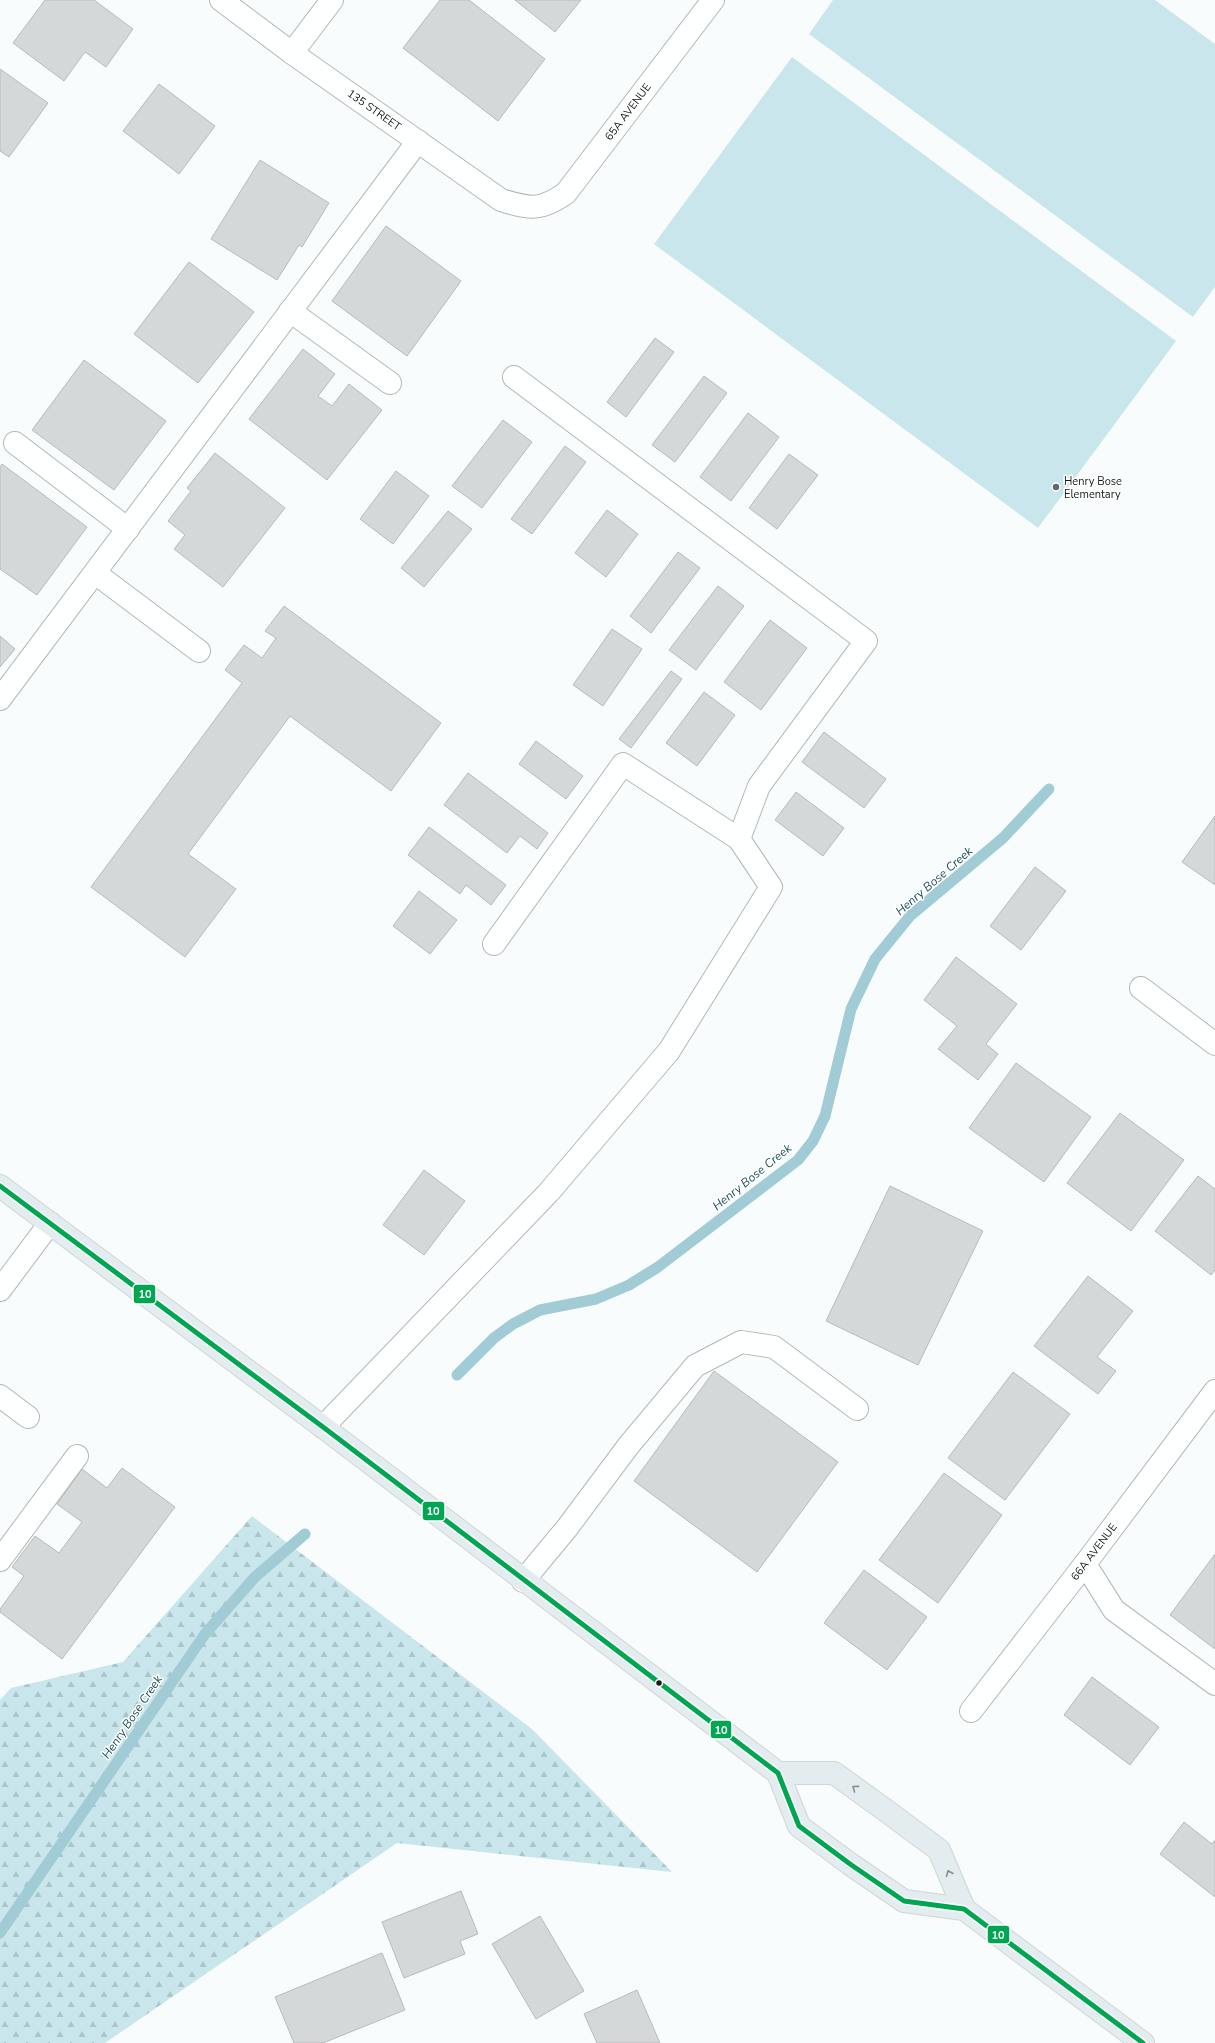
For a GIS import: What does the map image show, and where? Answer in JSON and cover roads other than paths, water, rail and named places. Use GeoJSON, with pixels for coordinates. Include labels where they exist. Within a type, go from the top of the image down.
{"type":"FeatureCollection","features":[{"type":"Feature","properties":{"kind":"main road"},"geometry":{"type":"LineString","coordinates":[[0,1186],[323,1427],[523,1581],[778,1773],[799,1826],[850,1864],[904,1901],[964,1909],[1143,2043]]}},
{"type":"Feature","properties":{"kind":"main road"},"geometry":{"type":"LineString","coordinates":[[778,1773],[834,1773],[888,1812],[939,1850],[964,1909]]}},
{"type":"Feature","properties":{"kind":"street","name":"135 STREET"},"geometry":{"type":"LineString","coordinates":[[221,0],[292,53],[501,200],[533,207]]}},
{"type":"Feature","properties":{"kind":"street"},"geometry":{"type":"LineString","coordinates":[[292,53],[332,0]]}},
{"type":"Feature","properties":{"kind":"street","name":"65A AVENUE"},"geometry":{"type":"LineString","coordinates":[[533,207],[551,204],[566,194],[713,0]]}},
{"type":"Feature","properties":{"kind":"street"},"geometry":{"type":"LineString","coordinates":[[0,699],[418,141]]}},
{"type":"Feature","properties":{"kind":"street"},"geometry":{"type":"LineString","coordinates":[[290,311],[390,383]]}},
{"type":"Feature","properties":{"kind":"street"},"geometry":{"type":"LineString","coordinates":[[514,377],[866,641],[759,786],[739,839]]}},
{"type":"Feature","properties":{"kind":"street"},"geometry":{"type":"LineString","coordinates":[[15,443],[128,529]]}},
{"type":"Feature","properties":{"kind":"street"},"geometry":{"type":"LineString","coordinates":[[95,573],[198,651]]}},
{"type":"Feature","properties":{"kind":"street"},"geometry":{"type":"LineString","coordinates":[[323,1427],[550,1192],[669,1051],[771,886],[739,839],[623,764],[494,944]]}},
{"type":"Feature","properties":{"kind":"street"},"geometry":{"type":"LineString","coordinates":[[1141,988],[1215,1044]]}},
{"type":"Feature","properties":{"kind":"street"},"geometry":{"type":"LineString","coordinates":[[0,1290],[50,1223]]}},
{"type":"Feature","properties":{"kind":"street"},"geometry":{"type":"LineString","coordinates":[[523,1581],[567,1528],[629,1445],[695,1366],[741,1342],[774,1347],[857,1409]]}},
{"type":"Feature","properties":{"kind":"street","name":"66A AVENUE"},"geometry":{"type":"LineString","coordinates":[[971,1711],[1085,1564],[1215,1391]]}},
{"type":"Feature","properties":{"kind":"street"},"geometry":{"type":"LineString","coordinates":[[0,1396],[28,1417]]}},
{"type":"Feature","properties":{"kind":"street"},"geometry":{"type":"LineString","coordinates":[[0,1560],[77,1456]]}},
{"type":"Feature","properties":{"kind":"street"},"geometry":{"type":"LineString","coordinates":[[1085,1564],[1114,1610],[1215,1684]]}},
{"type":"Feature","properties":{"kind":"waterway","name":"Henry Bose Creek"},"geometry":{"type":"LineString","coordinates":[[457,1375],[494,1338],[513,1324],[540,1310],[596,1299],[629,1285],[658,1267],[798,1160],[813,1141],[825,1116],[851,1009],[875,959],[910,916],[1003,838],[1049,789]]}},
{"type":"Feature","properties":{"kind":"waterway","name":"Henry Bose Creek"},"geometry":{"type":"LineString","coordinates":[[0,1933],[205,1634],[255,1577],[305,1534]]}},
{"type":"Feature","properties":{"kind":"place","name":"Henry Bose Elementary"},"geometry":{"type":"Point","coordinates":[1056,487]}}]}
